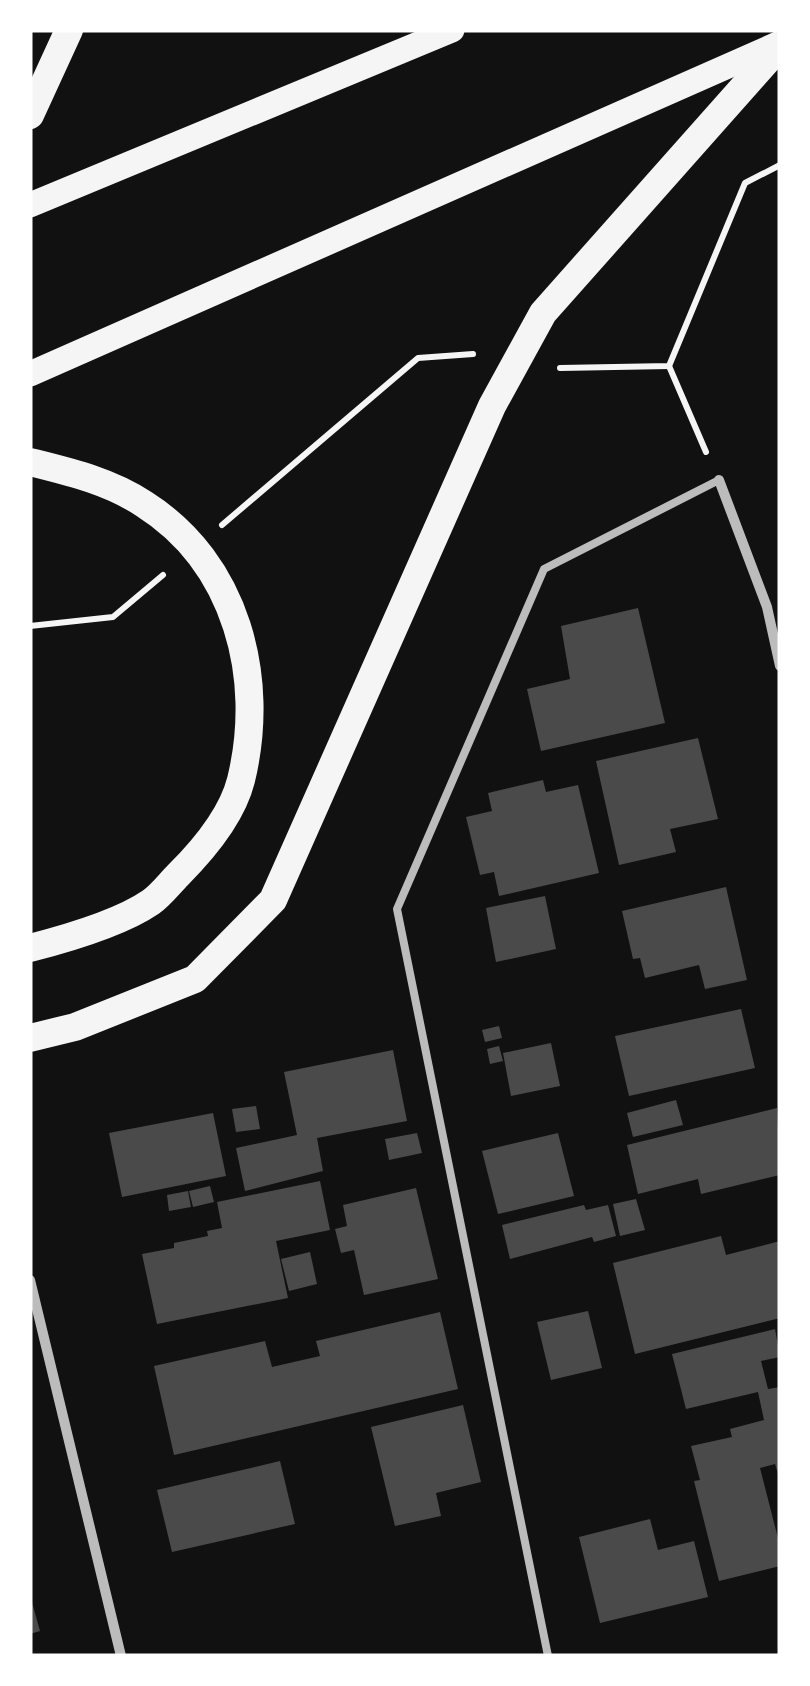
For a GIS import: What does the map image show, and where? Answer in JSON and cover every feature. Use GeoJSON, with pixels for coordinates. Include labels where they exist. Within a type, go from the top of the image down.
{"type":"FeatureCollection","features":[{"type":"Feature","properties":{"kind":"highway"},"geometry":{"type":"LineString","coordinates":[[30,115],[69,30]]}},
{"type":"Feature","properties":{"kind":"highway"},"geometry":{"type":"LineString","coordinates":[[30,1038],[75,1027],[195,979],[273,900],[492,406],[543,313],[780,44]]}},
{"type":"Feature","properties":{"kind":"highway"},"geometry":{"type":"LineString","coordinates":[[30,462],[90,477],[145,504],[195,549],[221,586],[249,660],[250,718],[240,784],[208,845],[151,902],[30,948]]}},
{"type":"Feature","properties":{"kind":"main road"},"geometry":{"type":"LineString","coordinates":[[30,204],[452,30]]}},
{"type":"Feature","properties":{"kind":"main road"},"geometry":{"type":"LineString","coordinates":[[30,374],[780,44]]}},
{"type":"Feature","properties":{"kind":"street"},"geometry":{"type":"LineString","coordinates":[[718,480],[767,607],[780,666]]}},
{"type":"Feature","properties":{"kind":"street"},"geometry":{"type":"LineString","coordinates":[[30,1280],[121,1656]]}},
{"type":"Feature","properties":{"kind":"lane"},"geometry":{"type":"LineString","coordinates":[[548,1656],[398,909],[544,569],[718,480]]}},
{"type":"Feature","properties":{"kind":"path"},"geometry":{"type":"LineString","coordinates":[[718,480],[669,366],[746,183],[780,165]]}},
{"type":"Feature","properties":{"kind":"path"},"geometry":{"type":"LineString","coordinates":[[220,526],[418,358],[491,357]]}},
{"type":"Feature","properties":{"kind":"path"},"geometry":{"type":"LineString","coordinates":[[547,366],[669,366]]}},
{"type":"Feature","properties":{"kind":"path"},"geometry":{"type":"LineString","coordinates":[[30,626],[113,617],[174,565]]}},
{"type":"Feature","properties":{"kind":"building"},"geometry":{"type":"Polygon","coordinates":[[[638,608],[665,723],[541,751],[527,689],[570,679],[561,626],[638,608]]]}},
{"type":"Feature","properties":{"kind":"building"},"geometry":{"type":"Polygon","coordinates":[[[698,738],[718,819],[670,829],[676,852],[619,865],[596,761],[698,738]]]}},
{"type":"Feature","properties":{"kind":"building"},"geometry":{"type":"Polygon","coordinates":[[[543,780],[546,792],[578,785],[599,873],[499,896],[494,872],[480,875],[466,817],[492,811],[488,793],[543,780]]]}},
{"type":"Feature","properties":{"kind":"building"},"geometry":{"type":"Polygon","coordinates":[[[726,887],[747,980],[705,989],[699,965],[645,978],[640,958],[633,959],[622,911],[726,887]]]}},
{"type":"Feature","properties":{"kind":"building"},"geometry":{"type":"Polygon","coordinates":[[[545,896],[556,949],[496,962],[486,908],[545,896]]]}},
{"type":"Feature","properties":{"kind":"building"},"geometry":{"type":"Polygon","coordinates":[[[741,1009],[755,1068],[629,1096],[615,1036],[741,1009]]]}},
{"type":"Feature","properties":{"kind":"building"},"geometry":{"type":"Polygon","coordinates":[[[499,1026],[502,1038],[485,1042],[482,1030],[499,1026]]]}},
{"type":"Feature","properties":{"kind":"building"},"geometry":{"type":"Polygon","coordinates":[[[551,1043],[560,1086],[511,1096],[503,1053],[551,1043]]]}},
{"type":"Feature","properties":{"kind":"building"},"geometry":{"type":"Polygon","coordinates":[[[499,1046],[503,1061],[490,1064],[487,1049],[499,1046]]]}},
{"type":"Feature","properties":{"kind":"building"},"geometry":{"type":"Polygon","coordinates":[[[393,1050],[407,1121],[317,1138],[323,1171],[245,1191],[236,1148],[297,1135],[284,1072],[393,1050]]]}},
{"type":"Feature","properties":{"kind":"building"},"geometry":{"type":"Polygon","coordinates":[[[676,1100],[683,1125],[633,1137],[627,1113],[676,1100]]]}},
{"type":"Feature","properties":{"kind":"building"},"geometry":{"type":"Polygon","coordinates":[[[256,1106],[260,1129],[236,1132],[232,1109],[256,1106]]]}},
{"type":"Feature","properties":{"kind":"building"},"geometry":{"type":"Polygon","coordinates":[[[777,1108],[780,1175],[701,1194],[698,1179],[638,1194],[627,1145],[777,1108]]]}},
{"type":"Feature","properties":{"kind":"building"},"geometry":{"type":"Polygon","coordinates":[[[213,1113],[226,1176],[122,1197],[109,1133],[213,1113]]]}},
{"type":"Feature","properties":{"kind":"building"},"geometry":{"type":"Polygon","coordinates":[[[417,1133],[422,1153],[389,1160],[385,1139],[417,1133]]]}},
{"type":"Feature","properties":{"kind":"building"},"geometry":{"type":"Polygon","coordinates":[[[558,1133],[574,1196],[498,1214],[482,1151],[558,1133]]]}},
{"type":"Feature","properties":{"kind":"building"},"geometry":{"type":"Polygon","coordinates":[[[320,1181],[330,1230],[276,1241],[288,1298],[157,1324],[142,1254],[174,1248],[174,1243],[208,1236],[207,1231],[222,1228],[217,1202],[320,1181]]]}},
{"type":"Feature","properties":{"kind":"building"},"geometry":{"type":"Polygon","coordinates":[[[210,1186],[214,1202],[193,1207],[189,1191],[210,1186]]]}},
{"type":"Feature","properties":{"kind":"building"},"geometry":{"type":"Polygon","coordinates":[[[416,1188],[438,1279],[364,1295],[354,1250],[341,1253],[335,1229],[347,1226],[343,1205],[416,1188]]]}},
{"type":"Feature","properties":{"kind":"building"},"geometry":{"type":"Polygon","coordinates":[[[188,1191],[191,1207],[169,1211],[167,1195],[188,1191]]]}},
{"type":"Feature","properties":{"kind":"building"},"geometry":{"type":"Polygon","coordinates":[[[636,1199],[645,1230],[620,1236],[613,1204],[636,1199]]]}},
{"type":"Feature","properties":{"kind":"building"},"geometry":{"type":"Polygon","coordinates":[[[584,1205],[586,1210],[608,1205],[616,1236],[594,1242],[592,1237],[510,1259],[502,1225],[584,1205]]]}},
{"type":"Feature","properties":{"kind":"building"},"geometry":{"type":"Polygon","coordinates":[[[721,1236],[726,1255],[780,1241],[780,1318],[635,1354],[613,1263],[721,1236]]]}},
{"type":"Feature","properties":{"kind":"building"},"geometry":{"type":"Polygon","coordinates":[[[310,1252],[317,1284],[289,1291],[281,1259],[310,1252]]]}},
{"type":"Feature","properties":{"kind":"building"},"geometry":{"type":"Polygon","coordinates":[[[588,1311],[602,1368],[551,1380],[537,1322],[588,1311]]]}},
{"type":"Feature","properties":{"kind":"building"},"geometry":{"type":"Polygon","coordinates":[[[440,1312],[458,1389],[174,1455],[154,1366],[265,1341],[272,1367],[320,1356],[316,1341],[440,1312]]]}},
{"type":"Feature","properties":{"kind":"building"},"geometry":{"type":"Polygon","coordinates":[[[775,1329],[780,1357],[761,1361],[768,1389],[780,1387],[780,1480],[775,1464],[760,1468],[780,1546],[780,1566],[719,1581],[694,1481],[700,1480],[691,1446],[732,1437],[730,1429],[764,1420],[758,1392],[686,1409],[672,1354],[775,1329]]]}},
{"type":"Feature","properties":{"kind":"building"},"geometry":{"type":"Polygon","coordinates":[[[463,1405],[481,1482],[436,1493],[441,1516],[395,1526],[371,1427],[463,1405]]]}},
{"type":"Feature","properties":{"kind":"building"},"geometry":{"type":"Polygon","coordinates":[[[280,1461],[295,1524],[172,1552],[157,1490],[280,1461]]]}},
{"type":"Feature","properties":{"kind":"building"},"geometry":{"type":"Polygon","coordinates":[[[650,1519],[658,1550],[694,1541],[708,1597],[600,1623],[579,1537],[650,1519]]]}},
{"type":"Feature","properties":{"kind":"building"},"geometry":{"type":"Polygon","coordinates":[[[30,1595],[40,1631],[30,1634],[30,1595]]]}}]}
